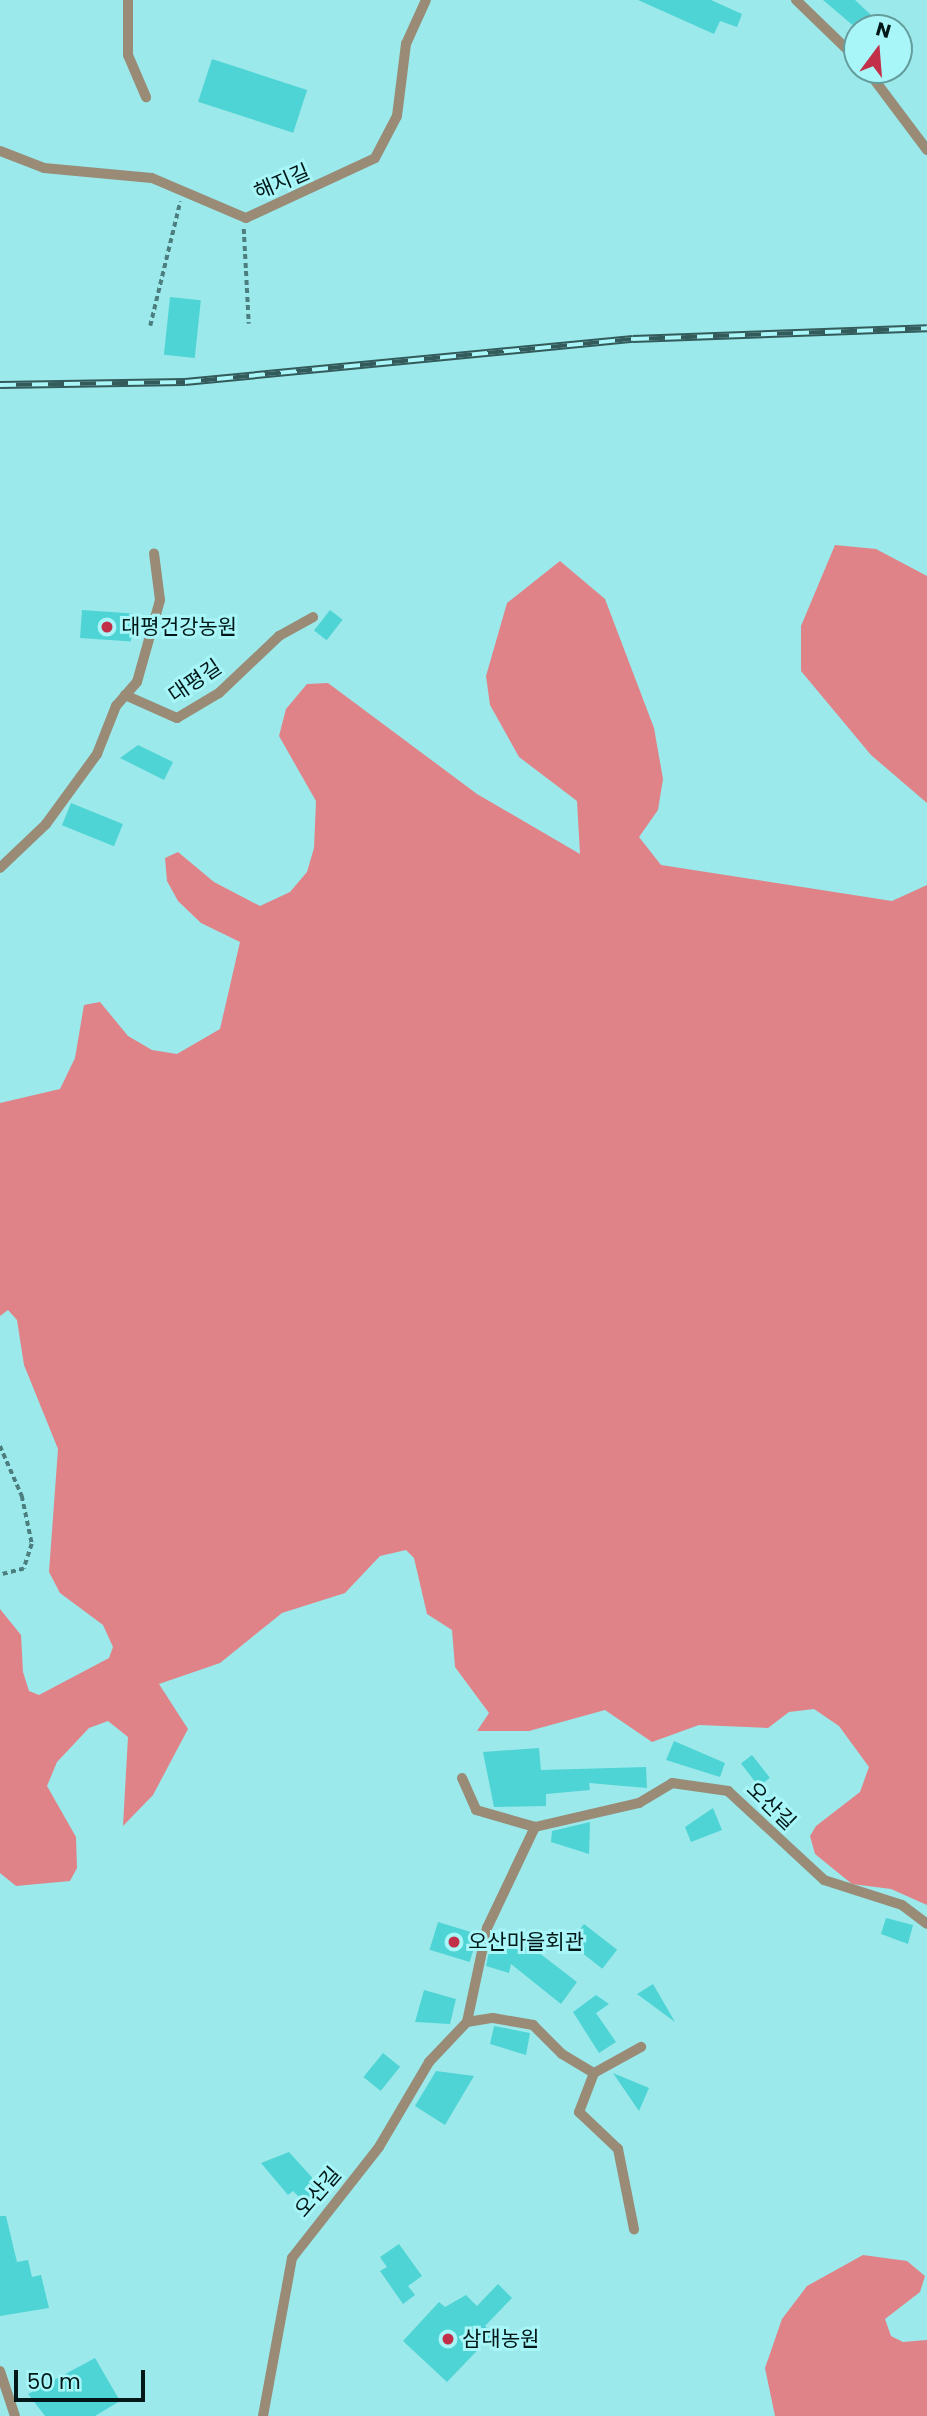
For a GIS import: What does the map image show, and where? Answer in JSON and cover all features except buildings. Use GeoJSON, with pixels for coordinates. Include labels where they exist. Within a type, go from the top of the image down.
{"type":"FeatureCollection","features":[{"type":"Feature","properties":{"kind":"lane"},"geometry":{"type":"LineString","coordinates":[[128,0],[128,55],[146,97]]}},
{"type":"Feature","properties":{"kind":"lane","name":"해지길"},"geometry":{"type":"LineString","coordinates":[[0,151],[35,166],[127,173],[184,190],[240,217],[374,158],[397,116],[406,44],[426,0]]}},
{"type":"Feature","properties":{"kind":"lane"},"geometry":{"type":"LineString","coordinates":[[796,0],[843,45]]}},
{"type":"Feature","properties":{"kind":"lane"},"geometry":{"type":"LineString","coordinates":[[878,84],[927,150]]}},
{"type":"Feature","properties":{"kind":"lane"},"geometry":{"type":"LineString","coordinates":[[0,868],[46,824],[75,784],[143,668],[157,618],[161,580],[154,553]]}},
{"type":"Feature","properties":{"kind":"lane","name":"대평길"},"geometry":{"type":"LineString","coordinates":[[125,695],[177,718],[219,693],[284,632],[313,617]]}},
{"type":"Feature","properties":{"kind":"lane","name":"오산길"},"geometry":{"type":"LineString","coordinates":[[461,1778],[476,1810],[534,1827],[639,1803],[672,1783],[721,1788],[824,1880],[902,1905],[927,1924]]}},
{"type":"Feature","properties":{"kind":"lane"},"geometry":{"type":"LineString","coordinates":[[534,1827],[487,1928],[467,2022],[493,2018],[533,2025],[562,2054],[594,2073]]}},
{"type":"Feature","properties":{"kind":"lane","name":"오산길"},"geometry":{"type":"LineString","coordinates":[[263,2416],[285,2276],[300,2242],[355,2181],[429,2062],[467,2022]]}},
{"type":"Feature","properties":{"kind":"lane"},"geometry":{"type":"LineString","coordinates":[[634,2230],[618,2150],[579,2112],[594,2073],[641,2047]]}},
{"type":"Feature","properties":{"kind":"lane"},"geometry":{"type":"LineString","coordinates":[[0,2371],[15,2416]]}},
{"type":"Feature","properties":{"kind":"path"},"geometry":{"type":"LineString","coordinates":[[150,326],[184,190]]}},
{"type":"Feature","properties":{"kind":"path"},"geometry":{"type":"LineString","coordinates":[[240,217],[248,244],[249,324]]}},
{"type":"Feature","properties":{"kind":"path"},"geometry":{"type":"LineString","coordinates":[[0,1446],[22,1496],[32,1544],[24,1569],[0,1575]]}},
{"type":"Feature","properties":{"kind":"shaded area"},"geometry":{"type":"Polygon","coordinates":[[[835,545],[876,549],[927,576],[927,803],[871,755],[801,671],[801,626],[835,545]]]}},
{"type":"Feature","properties":{"kind":"shaded area"},"geometry":{"type":"Polygon","coordinates":[[[560,561],[605,599],[654,728],[663,779],[658,810],[639,837],[661,865],[892,901],[927,885],[927,1905],[891,1889],[852,1884],[815,1854],[810,1836],[816,1826],[860,1792],[869,1767],[839,1726],[814,1709],[789,1712],[768,1728],[699,1725],[652,1742],[605,1710],[529,1731],[477,1731],[489,1713],[455,1667],[452,1630],[427,1614],[414,1558],[406,1550],[380,1556],[345,1593],[282,1613],[220,1663],[159,1684],[188,1729],[153,1795],[123,1826],[128,1737],[108,1721],[89,1728],[57,1762],[47,1786],[76,1837],[77,1868],[70,1881],[16,1886],[0,1873],[0,1609],[21,1635],[23,1672],[29,1691],[39,1695],[109,1658],[113,1647],[103,1625],[60,1593],[49,1572],[58,1449],[24,1365],[17,1320],[8,1310],[0,1316],[0,1103],[60,1089],[75,1058],[84,1005],[100,1002],[128,1036],[152,1050],[177,1054],[220,1029],[240,942],[201,923],[178,901],[167,881],[165,858],[178,852],[214,882],[260,906],[290,892],[307,872],[314,848],[316,801],[279,736],[286,709],[307,684],[328,683],[477,794],[580,854],[577,801],[519,757],[490,705],[486,676],[507,603],[560,561]]]}},
{"type":"Feature","properties":{"kind":"shaded area"},"geometry":{"type":"Polygon","coordinates":[[[863,2255],[907,2261],[925,2276],[920,2292],[885,2319],[891,2336],[903,2342],[927,2340],[927,2416],[775,2416],[765,2368],[782,2319],[807,2286],[863,2255]]]}},
{"type":"Feature","properties":{"kind":"railway"},"geometry":{"type":"LineString","coordinates":[[0,385],[185,382],[633,339],[927,328]]}},
{"type":"Feature","properties":{"kind":"place","name":"대평건강농원"},"geometry":{"type":"Point","coordinates":[107,627]}},
{"type":"Feature","properties":{"kind":"place","name":"오산마을회관"},"geometry":{"type":"Point","coordinates":[454,1942]}},
{"type":"Feature","properties":{"kind":"place","name":"삼대농원"},"geometry":{"type":"Point","coordinates":[448,2339]}}]}
